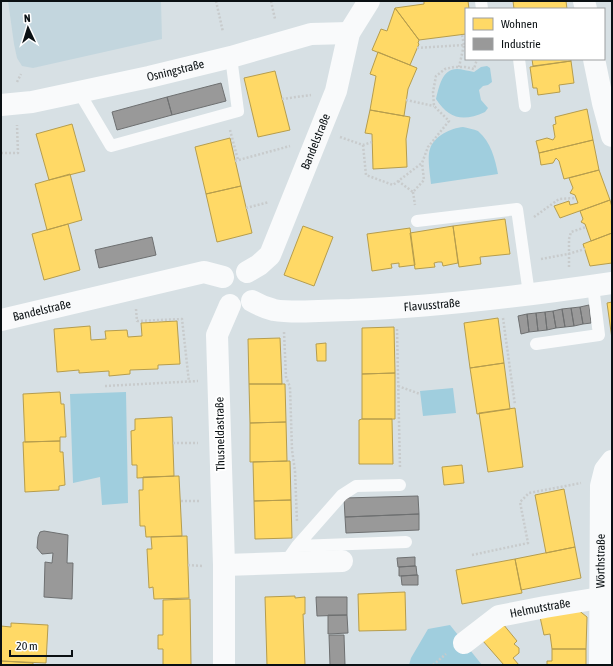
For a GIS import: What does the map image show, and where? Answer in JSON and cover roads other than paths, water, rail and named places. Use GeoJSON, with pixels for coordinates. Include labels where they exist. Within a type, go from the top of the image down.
{"type":"FeatureCollection","features":[{"type":"Feature","properties":{"kind":"street","name":"Bandelstraße"},"geometry":{"type":"LineString","coordinates":[[247,272],[259,265],[270,255],[336,91],[349,33],[367,2]]}},
{"type":"Feature","properties":{"kind":"street","name":"Osningstraße"},"geometry":{"type":"LineString","coordinates":[[1,105],[32,102],[149,77],[230,57],[311,34],[349,33]]}},
{"type":"Feature","properties":{"kind":"street"},"geometry":{"type":"LineString","coordinates":[[594,60],[603,103],[612,136]]}},
{"type":"Feature","properties":{"kind":"street"},"geometry":{"type":"LineString","coordinates":[[236,269],[247,272],[254,277],[256,283],[257,290],[252,300],[243,306],[236,307],[230,305],[224,301],[220,293],[219,286],[223,277],[236,269]]}},
{"type":"Feature","properties":{"kind":"street","name":"Bandelstraße"},"geometry":{"type":"LineString","coordinates":[[1,320],[204,272],[223,277]]}},
{"type":"Feature","properties":{"kind":"street","name":"Flavusstraße"},"geometry":{"type":"LineString","coordinates":[[252,300],[262,306],[283,310],[303,311],[396,308],[529,294],[603,284]]}},
{"type":"Feature","properties":{"kind":"street","name":"Thusneldastraße"},"geometry":{"type":"LineString","coordinates":[[224,665],[213,565],[219,380],[217,335],[230,305]]}},
{"type":"Feature","properties":{"kind":"street","name":"Wörthstraße"},"geometry":{"type":"LineString","coordinates":[[600,665],[601,486],[604,470],[612,461]]}},
{"type":"Feature","properties":{"kind":"street"},"geometry":{"type":"LineString","coordinates":[[213,565],[291,554],[342,561]]}},
{"type":"Feature","properties":{"kind":"street","name":"Helmutstraße"},"geometry":{"type":"LineString","coordinates":[[464,643],[499,616],[545,606],[600,598]]}},
{"type":"Feature","properties":{"kind":"lane"},"geometry":{"type":"LineString","coordinates":[[79,92],[111,146],[238,111],[230,57]]}},
{"type":"Feature","properties":{"kind":"lane"},"geometry":{"type":"LineString","coordinates":[[519,60],[525,106]]}},
{"type":"Feature","properties":{"kind":"lane"},"geometry":{"type":"LineString","coordinates":[[417,221],[517,209],[529,294]]}},
{"type":"Feature","properties":{"kind":"lane"},"geometry":{"type":"LineString","coordinates":[[536,344],[599,335],[603,284]]}},
{"type":"Feature","properties":{"kind":"lane"},"geometry":{"type":"LineString","coordinates":[[291,554],[342,495],[356,486],[400,485]]}},
{"type":"Feature","properties":{"kind":"lane"},"geometry":{"type":"LineString","coordinates":[[291,554],[406,542]]}}]}
